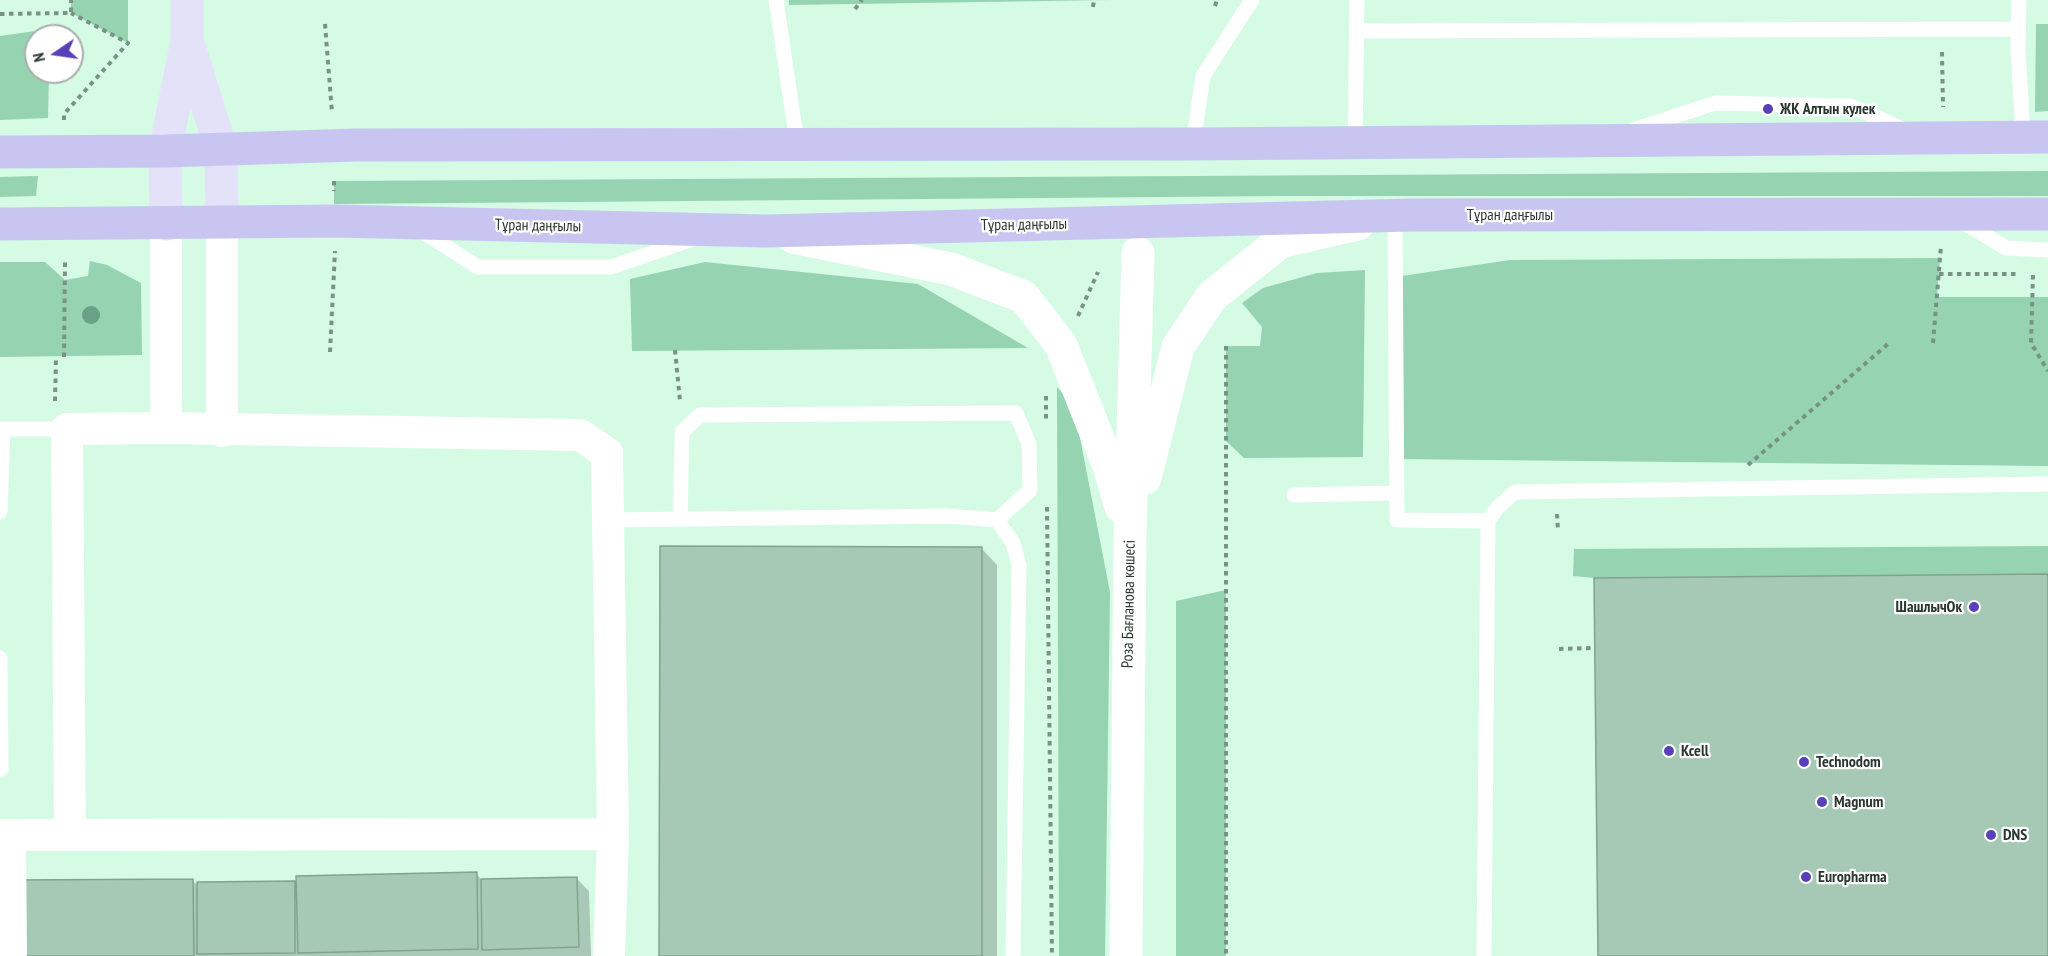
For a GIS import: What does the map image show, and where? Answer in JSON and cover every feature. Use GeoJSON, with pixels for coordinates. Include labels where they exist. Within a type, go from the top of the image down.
{"type":"FeatureCollection","features":[{"type":"Feature","properties":{"kind":"main road"},"geometry":{"type":"LineString","coordinates":[[166,224],[165,151],[187,41],[187,0]]}},
{"type":"Feature","properties":{"kind":"main road"},"geometry":{"type":"LineString","coordinates":[[187,41],[221,149],[222,222]]}},
{"type":"Feature","properties":{"kind":"main road"},"geometry":{"type":"LineString","coordinates":[[0,152],[165,151],[368,145],[1193,144],[1601,140],[1934,125],[2035,137]]}},
{"type":"Feature","properties":{"kind":"main road","name":"Тұран даңғылы"},"geometry":{"type":"LineString","coordinates":[[0,224],[408,223],[766,231],[1395,216],[1946,229],[2048,214]]}},
{"type":"Feature","properties":{"kind":"street"},"geometry":{"type":"LineString","coordinates":[[1130,538],[1178,348],[1212,296],[1281,242],[1395,216]]}},
{"type":"Feature","properties":{"kind":"street"},"geometry":{"type":"LineString","coordinates":[[222,222],[222,430]]}},
{"type":"Feature","properties":{"kind":"street"},"geometry":{"type":"LineString","coordinates":[[165,428],[166,224]]}},
{"type":"Feature","properties":{"kind":"street"},"geometry":{"type":"LineString","coordinates":[[766,231],[951,268],[1024,297],[1061,345],[1109,466],[1130,538]]}},
{"type":"Feature","properties":{"kind":"street","name":"Роза Бағланова көшесі"},"geometry":{"type":"LineString","coordinates":[[1126,956],[1130,538],[1138,253]]}},
{"type":"Feature","properties":{"kind":"street"},"geometry":{"type":"LineString","coordinates":[[70,834],[61,420],[222,430],[580,435],[607,453],[613,834],[609,956]]}},
{"type":"Feature","properties":{"kind":"street"},"geometry":{"type":"LineString","coordinates":[[11,956],[5,835],[613,834]]}},
{"type":"Feature","properties":{"kind":"lane"},"geometry":{"type":"LineString","coordinates":[[776,0],[797,143]]}},
{"type":"Feature","properties":{"kind":"lane"},"geometry":{"type":"LineString","coordinates":[[1193,144],[1203,76],[1252,0]]}},
{"type":"Feature","properties":{"kind":"lane"},"geometry":{"type":"LineString","coordinates":[[2019,0],[2018,29],[2035,137]]}},
{"type":"Feature","properties":{"kind":"lane"},"geometry":{"type":"LineString","coordinates":[[1355,2],[1357,31],[1355,141]]}},
{"type":"Feature","properties":{"kind":"lane"},"geometry":{"type":"LineString","coordinates":[[1357,31],[2018,29]]}},
{"type":"Feature","properties":{"kind":"lane"},"geometry":{"type":"LineString","coordinates":[[1395,216],[1397,520],[1488,521]]}},
{"type":"Feature","properties":{"kind":"lane"},"geometry":{"type":"LineString","coordinates":[[408,223],[478,267],[611,267],[717,230]]}},
{"type":"Feature","properties":{"kind":"lane"},"geometry":{"type":"LineString","coordinates":[[1946,229],[2006,248],[2048,249]]}},
{"type":"Feature","properties":{"kind":"lane"},"geometry":{"type":"LineString","coordinates":[[608,520],[947,516],[997,520],[1030,490],[1029,444],[1016,413],[700,415],[682,432],[680,519]]}},
{"type":"Feature","properties":{"kind":"lane"},"geometry":{"type":"LineString","coordinates":[[0,512],[1,429],[61,420]]}},
{"type":"Feature","properties":{"kind":"lane"},"geometry":{"type":"LineString","coordinates":[[1484,956],[1488,521],[1497,508],[1515,492],[2048,484]]}},
{"type":"Feature","properties":{"kind":"lane"},"geometry":{"type":"LineString","coordinates":[[1294,495],[1397,492]]}},
{"type":"Feature","properties":{"kind":"lane"},"geometry":{"type":"LineString","coordinates":[[997,520],[1013,543],[1019,565],[1013,956]]}},
{"type":"Feature","properties":{"kind":"lane"},"geometry":{"type":"LineString","coordinates":[[0,658],[1,769]]}},
{"type":"Feature","properties":{"kind":"path"},"geometry":{"type":"LineString","coordinates":[[71,0],[71,13]]}},
{"type":"Feature","properties":{"kind":"path"},"geometry":{"type":"LineString","coordinates":[[855,9],[862,0]]}},
{"type":"Feature","properties":{"kind":"path"},"geometry":{"type":"LineString","coordinates":[[1093,7],[1094,0]]}},
{"type":"Feature","properties":{"kind":"path"},"geometry":{"type":"LineString","coordinates":[[1215,6],[1217,0]]}},
{"type":"Feature","properties":{"kind":"path"},"geometry":{"type":"LineString","coordinates":[[0,14],[71,13],[128,43],[64,114],[64,151]]}},
{"type":"Feature","properties":{"kind":"path"},"geometry":{"type":"LineString","coordinates":[[325,24],[333,123]]}},
{"type":"Feature","properties":{"kind":"path"},"geometry":{"type":"LineString","coordinates":[[1934,125],[1942,29]]}},
{"type":"Feature","properties":{"kind":"path"},"geometry":{"type":"LineString","coordinates":[[1933,344],[1939,274],[1946,229]]}},
{"type":"Feature","properties":{"kind":"path"},"geometry":{"type":"LineString","coordinates":[[330,352],[334,250]]}},
{"type":"Feature","properties":{"kind":"path"},"geometry":{"type":"LineString","coordinates":[[64,357],[65,262]]}},
{"type":"Feature","properties":{"kind":"path"},"geometry":{"type":"LineString","coordinates":[[1076,320],[1098,272]]}},
{"type":"Feature","properties":{"kind":"path"},"geometry":{"type":"LineString","coordinates":[[1939,274],[2041,275]]}},
{"type":"Feature","properties":{"kind":"path"},"geometry":{"type":"LineString","coordinates":[[2033,275],[2031,343],[2048,371]]}},
{"type":"Feature","properties":{"kind":"path"},"geometry":{"type":"LineString","coordinates":[[1719,489],[1888,344]]}},
{"type":"Feature","properties":{"kind":"path"},"geometry":{"type":"LineString","coordinates":[[1226,346],[1226,956]]}},
{"type":"Feature","properties":{"kind":"path"},"geometry":{"type":"LineString","coordinates":[[675,350],[682,432]]}},
{"type":"Feature","properties":{"kind":"path"},"geometry":{"type":"LineString","coordinates":[[56,357],[61,420]]}},
{"type":"Feature","properties":{"kind":"path"},"geometry":{"type":"LineString","coordinates":[[1046,392],[1046,426]]}},
{"type":"Feature","properties":{"kind":"path"},"geometry":{"type":"LineString","coordinates":[[1047,496],[1052,956]]}},
{"type":"Feature","properties":{"kind":"path"},"geometry":{"type":"LineString","coordinates":[[1559,649],[1594,648]]}},
{"type":"Feature","properties":{"kind":"green space"},"geometry":{"type":"Polygon","coordinates":[[[71,0],[128,0],[128,43],[71,13],[71,0]]]}},
{"type":"Feature","properties":{"kind":"green space"},"geometry":{"type":"Polygon","coordinates":[[[789,0],[1111,0],[789,5],[789,0]]]}},
{"type":"Feature","properties":{"kind":"green space"},"geometry":{"type":"Polygon","coordinates":[[[2036,24],[2048,24],[2048,111],[2035,112],[2036,24]]]}},
{"type":"Feature","properties":{"kind":"green space"},"geometry":{"type":"Polygon","coordinates":[[[24,33],[24,84],[49,84],[48,118],[0,120],[0,36],[24,33]]]}},
{"type":"Feature","properties":{"kind":"green space"},"geometry":{"type":"Polygon","coordinates":[[[2048,171],[2048,196],[1280,196],[334,204],[334,181],[2048,171]]]}},
{"type":"Feature","properties":{"kind":"green space"},"geometry":{"type":"Polygon","coordinates":[[[38,176],[36,196],[0,197],[0,177],[38,176]]]}},
{"type":"Feature","properties":{"kind":"green space"},"geometry":{"type":"Polygon","coordinates":[[[1940,258],[1937,297],[2048,297],[2048,466],[1396,459],[1395,277],[1510,260],[1940,258]]]}},
{"type":"Feature","properties":{"kind":"green space"},"geometry":{"type":"Polygon","coordinates":[[[90,261],[107,265],[141,283],[142,355],[0,357],[0,262],[45,262],[65,280],[88,276],[90,261]]]}},
{"type":"Feature","properties":{"kind":"green space"},"geometry":{"type":"Polygon","coordinates":[[[705,262],[918,284],[1028,348],[632,351],[630,279],[705,262]]]}},
{"type":"Feature","properties":{"kind":"green space"},"geometry":{"type":"Polygon","coordinates":[[[1365,270],[1363,457],[1244,458],[1226,441],[1226,346],[1260,346],[1262,327],[1242,303],[1263,288],[1317,273],[1365,270]]]}},
{"type":"Feature","properties":{"kind":"green space"},"geometry":{"type":"Polygon","coordinates":[[[1057,387],[1074,407],[1110,592],[1105,956],[1059,956],[1057,387]]]}},
{"type":"Feature","properties":{"kind":"green space"},"geometry":{"type":"Polygon","coordinates":[[[2048,546],[2048,574],[1594,578],[1573,576],[1574,549],[2048,546]]]}},
{"type":"Feature","properties":{"kind":"green space"},"geometry":{"type":"Polygon","coordinates":[[[1226,590],[1226,956],[1176,956],[1176,601],[1226,590]]]}},
{"type":"Feature","properties":{"kind":"building"},"geometry":{"type":"Polygon","coordinates":[[[660,546],[982,547],[982,956],[659,956],[660,546]]]}},
{"type":"Feature","properties":{"kind":"building","name":"Magnum"},"geometry":{"type":"Polygon","coordinates":[[[2048,574],[2048,956],[1598,956],[1594,578],[2048,574]]]}},
{"type":"Feature","properties":{"kind":"building"},"geometry":{"type":"Polygon","coordinates":[[[477,872],[478,949],[298,953],[296,876],[477,872]]]}},
{"type":"Feature","properties":{"kind":"building"},"geometry":{"type":"Polygon","coordinates":[[[577,877],[579,947],[482,950],[481,879],[577,877]]]}},
{"type":"Feature","properties":{"kind":"building"},"geometry":{"type":"Polygon","coordinates":[[[193,879],[194,956],[16,956],[15,880],[193,879]]]}},
{"type":"Feature","properties":{"kind":"building"},"geometry":{"type":"Polygon","coordinates":[[[295,881],[295,953],[197,954],[197,882],[295,881]]]}},
{"type":"Feature","properties":{"kind":"place","name":"ЖК Алтын кулек"},"geometry":{"type":"Point","coordinates":[1768,109]}},
{"type":"Feature","properties":{"kind":"place","name":"ШашлычОк"},"geometry":{"type":"Point","coordinates":[1974,607]}},
{"type":"Feature","properties":{"kind":"place","name":"Kcell"},"geometry":{"type":"Point","coordinates":[1669,751]}},
{"type":"Feature","properties":{"kind":"place","name":"Technodom"},"geometry":{"type":"Point","coordinates":[1804,762]}},
{"type":"Feature","properties":{"kind":"place","name":"Magnum"},"geometry":{"type":"Point","coordinates":[1822,802]}},
{"type":"Feature","properties":{"kind":"place","name":"DNS"},"geometry":{"type":"Point","coordinates":[1991,835]}},
{"type":"Feature","properties":{"kind":"place","name":"Europharma"},"geometry":{"type":"Point","coordinates":[1806,877]}}]}
